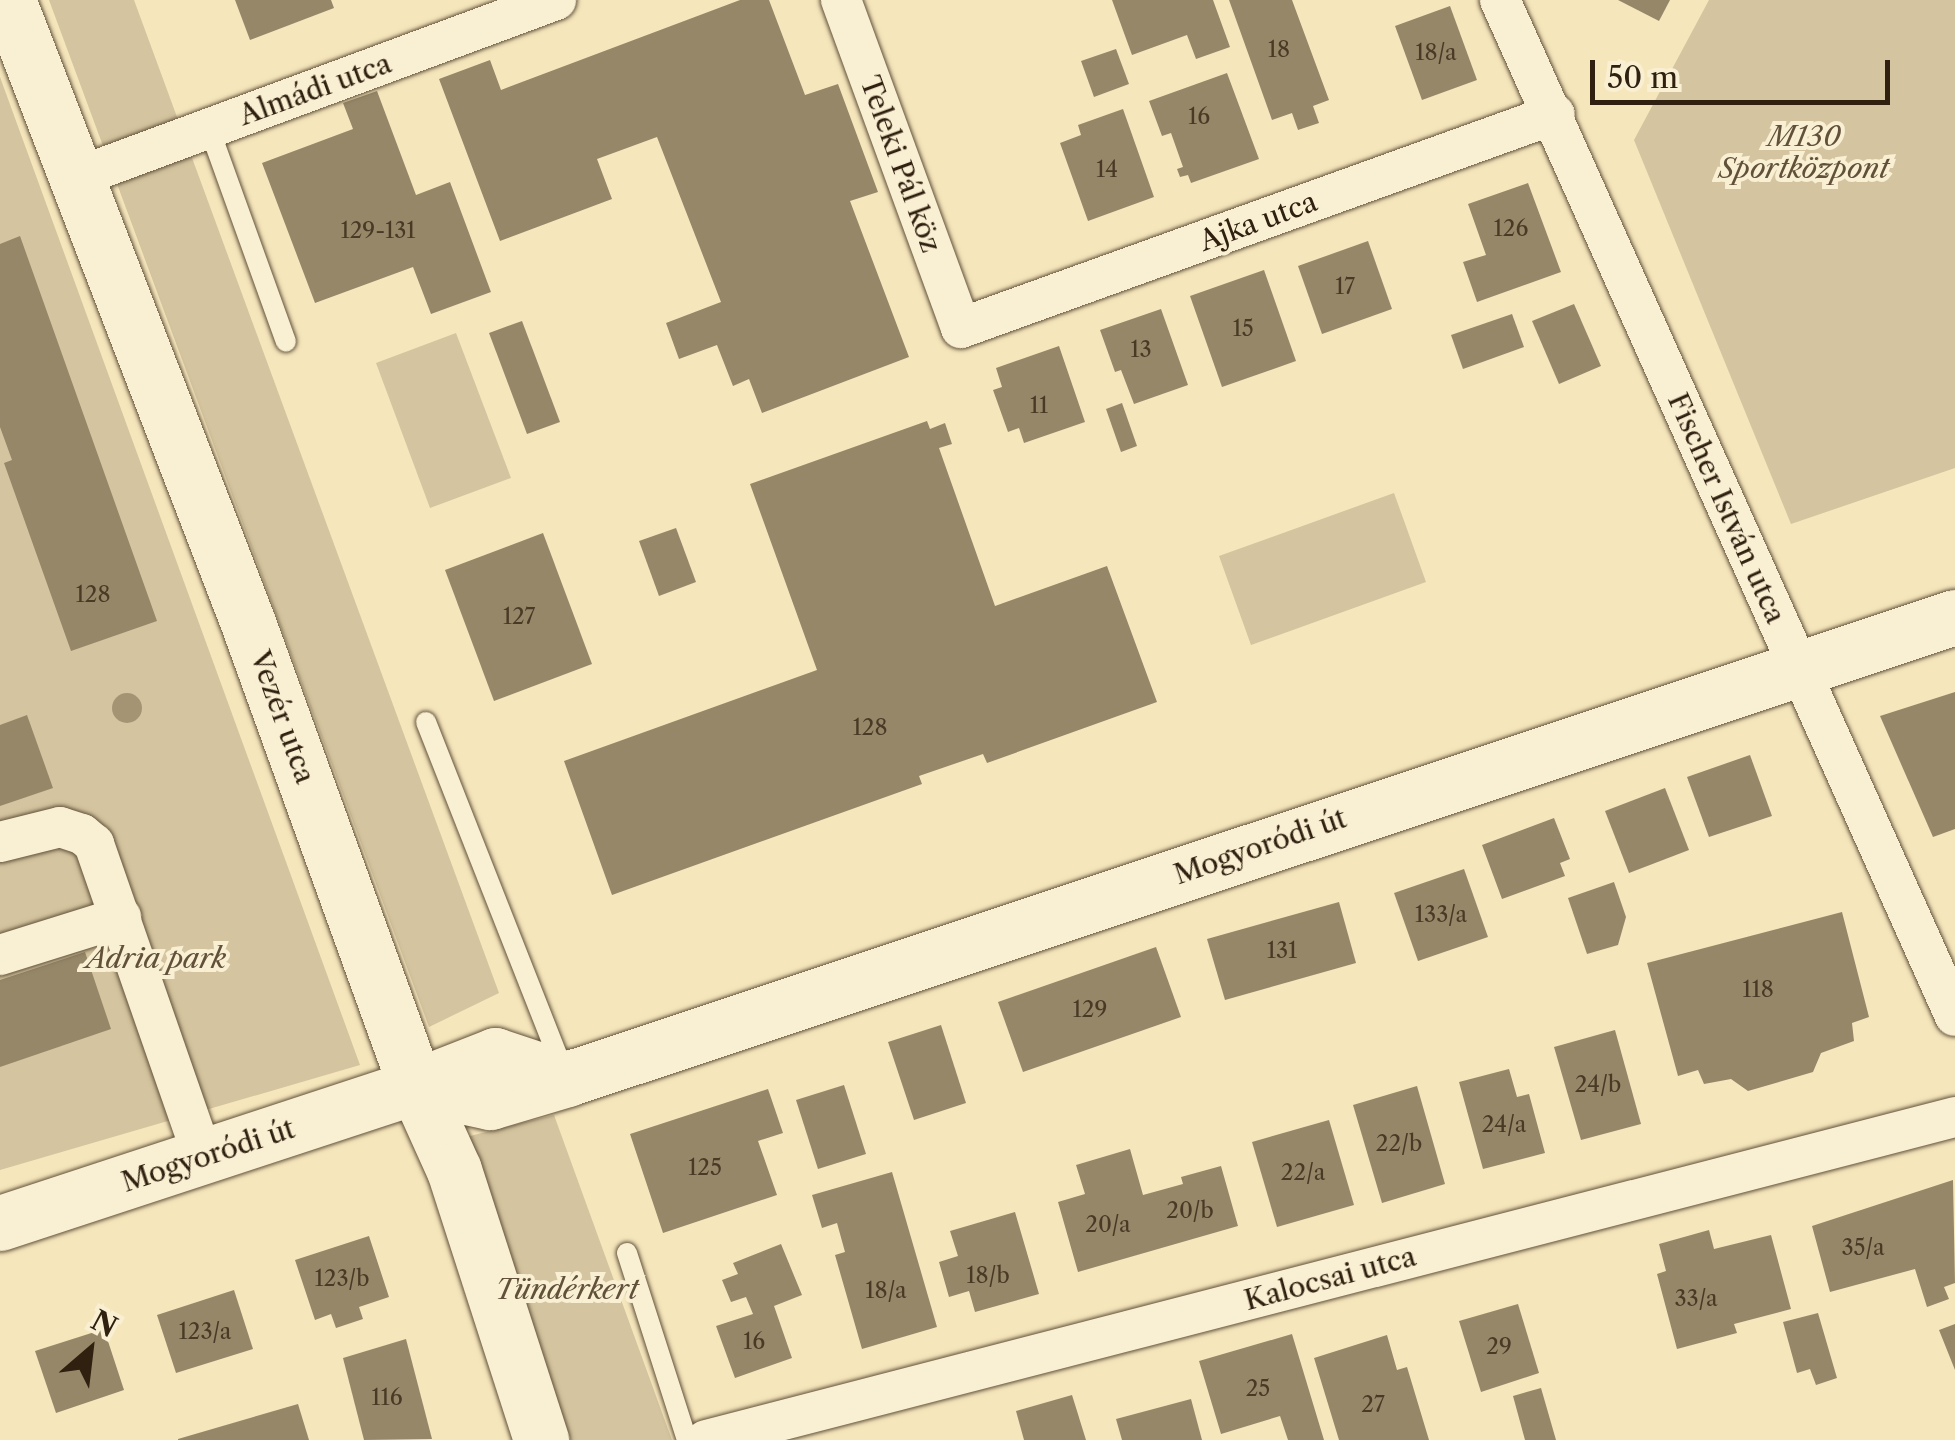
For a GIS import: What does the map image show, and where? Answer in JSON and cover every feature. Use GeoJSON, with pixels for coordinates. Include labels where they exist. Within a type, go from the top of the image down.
{"type":"FeatureCollection","features":[{"type":"Feature","properties":{"kind":"street","name":"Vezér utca"},"geometry":{"type":"LineString","coordinates":[[8,0],[248,624],[416,1086],[454,1170],[541,1440]]}},
{"type":"Feature","properties":{"kind":"street","name":"Almádi utca"},"geometry":{"type":"LineString","coordinates":[[75,178],[556,0]]}},
{"type":"Feature","properties":{"kind":"street","name":"Teleki Pál köz"},"geometry":{"type":"LineString","coordinates":[[841,0],[961,328]]}},
{"type":"Feature","properties":{"kind":"street","name":"Fischer István utca"},"geometry":{"type":"LineString","coordinates":[[1500,0],[1555,114],[1796,666],[1955,1016]]}},
{"type":"Feature","properties":{"kind":"street","name":"Ajka utca"},"geometry":{"type":"LineString","coordinates":[[961,328],[1555,114]]}},
{"type":"Feature","properties":{"kind":"street","name":"Mogyoródi út"},"geometry":{"type":"LineString","coordinates":[[0,1224],[416,1086],[490,1102],[567,1079],[1796,666],[1955,617]]}},
{"type":"Feature","properties":{"kind":"street"},"geometry":{"type":"LineString","coordinates":[[0,842],[60,827],[82,834],[94,844],[203,1157]]}},
{"type":"Feature","properties":{"kind":"street"},"geometry":{"type":"LineString","coordinates":[[0,955],[121,917]]}},
{"type":"Feature","properties":{"kind":"street","name":"Kalocsai utca"},"geometry":{"type":"LineString","coordinates":[[706,1440],[1955,1117]]}},
{"type":"Feature","properties":{"kind":"lane"},"geometry":{"type":"LineString","coordinates":[[209,128],[286,342]]}},
{"type":"Feature","properties":{"kind":"lane"},"geometry":{"type":"LineString","coordinates":[[426,722],[567,1079]]}},
{"type":"Feature","properties":{"kind":"lane"},"geometry":{"type":"LineString","coordinates":[[627,1253],[688,1440]]}},
{"type":"Feature","properties":{"kind":"green space"},"geometry":{"type":"Polygon","coordinates":[[[49,0],[134,0],[499,993],[429,1027],[49,0]]]}},
{"type":"Feature","properties":{"kind":"green space","name":"M130 Sportközpont"},"geometry":{"type":"Polygon","coordinates":[[[1709,0],[1955,0],[1955,468],[1791,524],[1634,140],[1709,0]]]}},
{"type":"Feature","properties":{"kind":"green space","name":"Adria park"},"geometry":{"type":"Polygon","coordinates":[[[0,77],[360,1065],[0,1170],[0,77]]]}},
{"type":"Feature","properties":{"kind":"green space"},"geometry":{"type":"Polygon","coordinates":[[[456,333],[511,478],[430,508],[376,363],[456,333]]]}},
{"type":"Feature","properties":{"kind":"green space"},"geometry":{"type":"Polygon","coordinates":[[[1394,493],[1426,582],[1251,645],[1219,556],[1394,493]]]}},
{"type":"Feature","properties":{"kind":"green space","name":"Tündérkert"},"geometry":{"type":"Polygon","coordinates":[[[554,1115],[672,1440],[571,1440],[462,1138],[554,1115]]]}},
{"type":"Feature","properties":{"kind":"building"},"geometry":{"type":"Polygon","coordinates":[[[235,0],[331,0],[334,8],[250,40],[235,0]]]}},
{"type":"Feature","properties":{"kind":"building"},"geometry":{"type":"Polygon","coordinates":[[[740,0],[769,0],[805,95],[838,84],[878,192],[850,201],[909,357],[762,413],[749,379],[733,386],[717,345],[679,359],[666,323],[721,302],[657,137],[597,159],[612,199],[500,241],[439,79],[490,60],[501,90],[740,0]]]}},
{"type":"Feature","properties":{"kind":"building"},"geometry":{"type":"Polygon","coordinates":[[[1112,0],[1213,0],[1230,47],[1196,59],[1187,35],[1132,55],[1112,0]]]}},
{"type":"Feature","properties":{"kind":"building"},"geometry":{"type":"Polygon","coordinates":[[[1229,0],[1292,0],[1329,100],[1313,106],[1319,123],[1298,130],[1292,113],[1272,120],[1229,0]]]}},
{"type":"Feature","properties":{"kind":"building"},"geometry":{"type":"Polygon","coordinates":[[[1618,0],[1670,0],[1659,21],[1618,0]]]}},
{"type":"Feature","properties":{"kind":"building"},"geometry":{"type":"Polygon","coordinates":[[[1450,6],[1477,80],[1422,100],[1395,26],[1450,6]]]}},
{"type":"Feature","properties":{"kind":"building"},"geometry":{"type":"Polygon","coordinates":[[[1116,49],[1129,84],[1094,97],[1081,61],[1116,49]]]}},
{"type":"Feature","properties":{"kind":"building"},"geometry":{"type":"Polygon","coordinates":[[[1227,73],[1259,159],[1191,183],[1188,175],[1180,177],[1177,169],[1183,167],[1171,133],[1162,136],[1149,101],[1227,73]]]}},
{"type":"Feature","properties":{"kind":"building"},"geometry":{"type":"Polygon","coordinates":[[[377,91],[416,195],[450,182],[491,292],[431,314],[413,267],[315,303],[262,163],[353,129],[343,103],[377,91]]]}},
{"type":"Feature","properties":{"kind":"building"},"geometry":{"type":"Polygon","coordinates":[[[1123,109],[1154,197],[1088,221],[1060,143],[1081,135],[1078,125],[1123,109]]]}},
{"type":"Feature","properties":{"kind":"building"},"geometry":{"type":"Polygon","coordinates":[[[1528,183],[1561,272],[1477,302],[1463,262],[1486,255],[1468,204],[1528,183]]]}},
{"type":"Feature","properties":{"kind":"building"},"geometry":{"type":"Polygon","coordinates":[[[20,236],[157,621],[71,651],[4,463],[12,460],[0,427],[0,244],[20,236]]]}},
{"type":"Feature","properties":{"kind":"building"},"geometry":{"type":"Polygon","coordinates":[[[1368,241],[1392,309],[1322,334],[1298,266],[1368,241]]]}},
{"type":"Feature","properties":{"kind":"building"},"geometry":{"type":"Polygon","coordinates":[[[1264,270],[1296,361],[1222,387],[1190,296],[1264,270]]]}},
{"type":"Feature","properties":{"kind":"building"},"geometry":{"type":"Polygon","coordinates":[[[1574,304],[1601,366],[1559,384],[1532,321],[1574,304]]]}},
{"type":"Feature","properties":{"kind":"building"},"geometry":{"type":"Polygon","coordinates":[[[1161,309],[1188,385],[1134,404],[1121,370],[1115,372],[1100,330],[1161,309]]]}},
{"type":"Feature","properties":{"kind":"building"},"geometry":{"type":"Polygon","coordinates":[[[1512,314],[1524,347],[1463,369],[1451,335],[1512,314]]]}},
{"type":"Feature","properties":{"kind":"building"},"geometry":{"type":"Polygon","coordinates":[[[522,321],[560,422],[527,434],[489,333],[522,321]]]}},
{"type":"Feature","properties":{"kind":"building"},"geometry":{"type":"Polygon","coordinates":[[[1059,346],[1085,422],[1024,443],[1019,428],[1008,432],[993,390],[1002,387],[996,368],[1059,346]]]}},
{"type":"Feature","properties":{"kind":"building"},"geometry":{"type":"Polygon","coordinates":[[[1122,403],[1137,446],[1121,452],[1106,409],[1122,403]]]}},
{"type":"Feature","properties":{"kind":"building"},"geometry":{"type":"Polygon","coordinates":[[[927,421],[930,429],[945,423],[952,444],[939,448],[995,606],[1107,566],[1157,702],[987,763],[983,754],[919,776],[922,784],[612,895],[564,761],[817,670],[750,484],[927,421]]]}},
{"type":"Feature","properties":{"kind":"building"},"geometry":{"type":"Polygon","coordinates":[[[676,528],[696,582],[659,596],[639,541],[676,528]]]}},
{"type":"Feature","properties":{"kind":"building"},"geometry":{"type":"Polygon","coordinates":[[[543,533],[592,664],[494,701],[445,570],[543,533]]]}},
{"type":"Feature","properties":{"kind":"building"},"geometry":{"type":"Polygon","coordinates":[[[1955,692],[1955,829],[1933,837],[1880,716],[1955,692]]]}},
{"type":"Feature","properties":{"kind":"building"},"geometry":{"type":"Polygon","coordinates":[[[27,715],[53,788],[0,806],[0,725],[27,715]]]}},
{"type":"Feature","properties":{"kind":"building"},"geometry":{"type":"Polygon","coordinates":[[[1750,755],[1772,816],[1709,837],[1687,777],[1750,755]]]}},
{"type":"Feature","properties":{"kind":"building"},"geometry":{"type":"Polygon","coordinates":[[[1665,788],[1689,850],[1629,873],[1605,811],[1665,788]]]}},
{"type":"Feature","properties":{"kind":"building"},"geometry":{"type":"Polygon","coordinates":[[[1554,818],[1570,859],[1560,863],[1565,876],[1502,899],[1482,845],[1554,818]]]}},
{"type":"Feature","properties":{"kind":"building"},"geometry":{"type":"Polygon","coordinates":[[[1464,869],[1488,937],[1418,961],[1394,893],[1464,869]]]}},
{"type":"Feature","properties":{"kind":"building"},"geometry":{"type":"Polygon","coordinates":[[[1614,882],[1626,917],[1618,945],[1587,954],[1568,898],[1614,882]]]}},
{"type":"Feature","properties":{"kind":"building"},"geometry":{"type":"Polygon","coordinates":[[[1339,902],[1356,963],[1225,1000],[1207,939],[1339,902]]]}},
{"type":"Feature","properties":{"kind":"building"},"geometry":{"type":"Polygon","coordinates":[[[1842,912],[1869,1017],[1852,1023],[1854,1041],[1821,1053],[1813,1072],[1748,1091],[1731,1079],[1704,1084],[1698,1070],[1678,1076],[1647,963],[1842,912]]]}},
{"type":"Feature","properties":{"kind":"building"},"geometry":{"type":"Polygon","coordinates":[[[1156,947],[1181,1017],[1023,1072],[998,1002],[1156,947]]]}},
{"type":"Feature","properties":{"kind":"building"},"geometry":{"type":"Polygon","coordinates":[[[85,952],[111,1029],[0,1067],[0,980],[85,952]]]}},
{"type":"Feature","properties":{"kind":"building"},"geometry":{"type":"Polygon","coordinates":[[[941,1025],[966,1103],[914,1120],[888,1042],[941,1025]]]}},
{"type":"Feature","properties":{"kind":"building"},"geometry":{"type":"Polygon","coordinates":[[[1615,1030],[1641,1124],[1581,1140],[1554,1047],[1615,1030]]]}},
{"type":"Feature","properties":{"kind":"building"},"geometry":{"type":"Polygon","coordinates":[[[1509,1069],[1517,1097],[1529,1094],[1545,1153],[1483,1169],[1459,1082],[1509,1069]]]}},
{"type":"Feature","properties":{"kind":"building"},"geometry":{"type":"Polygon","coordinates":[[[844,1085],[866,1154],[818,1169],[796,1100],[844,1085]]]}},
{"type":"Feature","properties":{"kind":"building"},"geometry":{"type":"Polygon","coordinates":[[[1417,1086],[1445,1184],[1382,1203],[1353,1105],[1417,1086]]]}},
{"type":"Feature","properties":{"kind":"building"},"geometry":{"type":"Polygon","coordinates":[[[768,1089],[783,1133],[758,1141],[777,1195],[663,1233],[630,1134],[768,1089]]]}},
{"type":"Feature","properties":{"kind":"building"},"geometry":{"type":"Polygon","coordinates":[[[1329,1120],[1354,1205],[1277,1227],[1252,1142],[1329,1120]]]}},
{"type":"Feature","properties":{"kind":"building"},"geometry":{"type":"Polygon","coordinates":[[[1130,1149],[1143,1195],[1183,1184],[1181,1177],[1221,1166],[1238,1226],[1078,1272],[1058,1202],[1085,1194],[1076,1165],[1130,1149]]]}},
{"type":"Feature","properties":{"kind":"building"},"geometry":{"type":"Polygon","coordinates":[[[892,1172],[937,1327],[862,1349],[835,1255],[845,1252],[837,1223],[822,1228],[812,1195],[892,1172]]]}},
{"type":"Feature","properties":{"kind":"building"},"geometry":{"type":"Polygon","coordinates":[[[1953,1180],[1955,1283],[1944,1287],[1949,1299],[1927,1307],[1915,1269],[1830,1292],[1812,1226],[1953,1180]]]}},
{"type":"Feature","properties":{"kind":"building"},"geometry":{"type":"Polygon","coordinates":[[[1015,1212],[1039,1294],[975,1312],[969,1291],[949,1297],[939,1262],[958,1256],[950,1231],[1015,1212]]]}},
{"type":"Feature","properties":{"kind":"building"},"geometry":{"type":"Polygon","coordinates":[[[1709,1230],[1714,1249],[1771,1235],[1791,1309],[1734,1324],[1737,1333],[1677,1349],[1657,1274],[1666,1271],[1659,1244],[1709,1230]]]}},
{"type":"Feature","properties":{"kind":"building"},"geometry":{"type":"Polygon","coordinates":[[[369,1236],[389,1297],[359,1307],[363,1319],[336,1328],[331,1314],[315,1320],[295,1260],[369,1236]]]}},
{"type":"Feature","properties":{"kind":"building"},"geometry":{"type":"Polygon","coordinates":[[[781,1244],[802,1295],[774,1306],[792,1358],[735,1378],[716,1326],[753,1314],[746,1297],[731,1302],[722,1280],[738,1274],[733,1263],[781,1244]]]}},
{"type":"Feature","properties":{"kind":"building"},"geometry":{"type":"Polygon","coordinates":[[[234,1290],[253,1349],[176,1373],[157,1315],[234,1290]]]}},
{"type":"Feature","properties":{"kind":"building"},"geometry":{"type":"Polygon","coordinates":[[[1518,1304],[1539,1373],[1481,1392],[1459,1321],[1518,1304]]]}},
{"type":"Feature","properties":{"kind":"building"},"geometry":{"type":"Polygon","coordinates":[[[1818,1313],[1837,1378],[1816,1385],[1810,1369],[1797,1373],[1783,1322],[1818,1313]]]}},
{"type":"Feature","properties":{"kind":"building"},"geometry":{"type":"Polygon","coordinates":[[[1955,1324],[1955,1370],[1939,1330],[1955,1324]]]}},
{"type":"Feature","properties":{"kind":"building"},"geometry":{"type":"Polygon","coordinates":[[[104,1329],[124,1390],[56,1413],[35,1351],[104,1329]]]}},
{"type":"Feature","properties":{"kind":"building"},"geometry":{"type":"Polygon","coordinates":[[[1292,1334],[1324,1440],[1288,1440],[1280,1416],[1221,1434],[1199,1361],[1292,1334]]]}},
{"type":"Feature","properties":{"kind":"building"},"geometry":{"type":"Polygon","coordinates":[[[1387,1335],[1397,1370],[1407,1367],[1429,1440],[1339,1440],[1314,1358],[1387,1335]]]}},
{"type":"Feature","properties":{"kind":"building"},"geometry":{"type":"Polygon","coordinates":[[[406,1339],[432,1439],[364,1440],[343,1358],[406,1339]]]}},
{"type":"Feature","properties":{"kind":"building"},"geometry":{"type":"Polygon","coordinates":[[[1541,1388],[1556,1440],[1525,1440],[1513,1396],[1541,1388]]]}},
{"type":"Feature","properties":{"kind":"building"},"geometry":{"type":"Polygon","coordinates":[[[1072,1395],[1086,1440],[1024,1440],[1016,1411],[1072,1395]]]}},
{"type":"Feature","properties":{"kind":"building"},"geometry":{"type":"Polygon","coordinates":[[[1191,1399],[1202,1440],[1122,1440],[1116,1419],[1191,1399]]]}},
{"type":"Feature","properties":{"kind":"building"},"geometry":{"type":"Polygon","coordinates":[[[298,1404],[309,1440],[178,1440],[178,1439],[298,1404]]]}}]}
